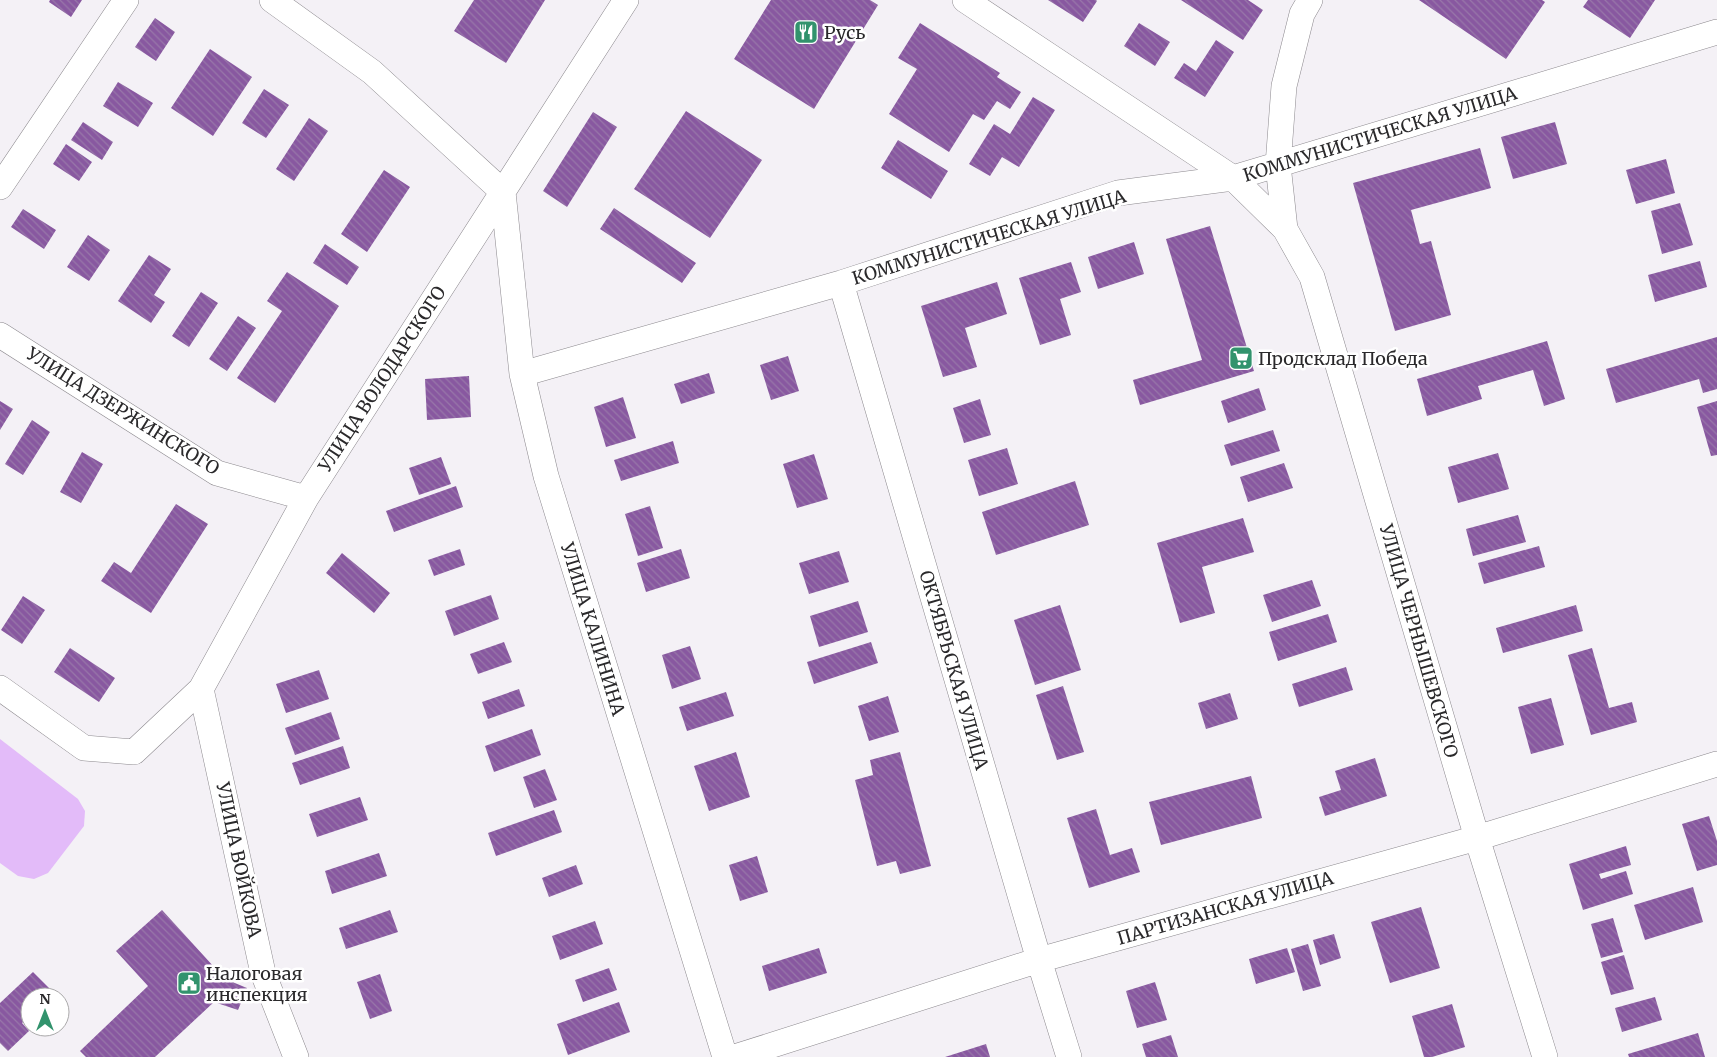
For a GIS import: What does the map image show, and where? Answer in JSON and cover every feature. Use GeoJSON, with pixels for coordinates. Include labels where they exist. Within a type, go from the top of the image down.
{"type":"FeatureCollection","features":[{"type":"Feature","properties":{"kind":"street"},"geometry":{"type":"LineString","coordinates":[[0,187],[126,0]]}},
{"type":"Feature","properties":{"kind":"street"},"geometry":{"type":"LineString","coordinates":[[272,0],[372,72],[503,192]]}},
{"type":"Feature","properties":{"kind":"street","name":"УЛИЦА ВОЛОДАРСКОГО"},"geometry":{"type":"LineString","coordinates":[[0,688],[84,748],[134,752],[201,689],[306,498],[626,0]]}},
{"type":"Feature","properties":{"kind":"street"},"geometry":{"type":"LineString","coordinates":[[965,0],[1233,178],[1285,229]]}},
{"type":"Feature","properties":{"kind":"street"},"geometry":{"type":"LineString","coordinates":[[1285,229],[1278,165],[1284,86],[1302,14],[1310,0]]}},
{"type":"Feature","properties":{"kind":"street","name":"КОММУНИСТИЧЕСКАЯ УЛИЦА"},"geometry":{"type":"LineString","coordinates":[[522,374],[841,284],[1118,194],[1233,178],[1717,32]]}},
{"type":"Feature","properties":{"kind":"street","name":"УЛИЦА КАЛИНИНА"},"geometry":{"type":"LineString","coordinates":[[503,192],[522,374],[546,476],[725,1057]]}},
{"type":"Feature","properties":{"kind":"street","name":"УЛИЦА ЧЕРНЫШЕВСКОГО"},"geometry":{"type":"LineString","coordinates":[[1285,229],[1312,277],[1477,838],[1545,1057]]}},
{"type":"Feature","properties":{"kind":"street","name":"ОКТЯБРЬСКАЯ УЛИЦА"},"geometry":{"type":"LineString","coordinates":[[841,284],[1069,1057]]}},
{"type":"Feature","properties":{"kind":"street","name":"УЛИЦА ДЗЕРЖИНСКОГО"},"geometry":{"type":"LineString","coordinates":[[0,335],[217,473],[306,498]]}},
{"type":"Feature","properties":{"kind":"street","name":"УЛИЦА ВОЙКОВА"},"geometry":{"type":"LineString","coordinates":[[201,689],[263,973],[296,1057]]}},
{"type":"Feature","properties":{"kind":"street","name":"ПАРТИЗАНСКАЯ УЛИЦА"},"geometry":{"type":"LineString","coordinates":[[735,1057],[1039,960],[1477,838],[1717,764]]}},
{"type":"Feature","properties":{"kind":"shaded area"},"geometry":{"type":"Polygon","coordinates":[[[0,739],[78,799],[85,811],[84,826],[48,873],[34,879],[18,876],[0,863],[0,739]]]}},
{"type":"Feature","properties":{"kind":"building"},"geometry":{"type":"Polygon","coordinates":[[[50,0],[82,0],[71,17],[49,2],[50,0]]]}},
{"type":"Feature","properties":{"kind":"building"},"geometry":{"type":"Polygon","coordinates":[[[474,0],[545,0],[506,63],[454,31],[474,0]]]}},
{"type":"Feature","properties":{"kind":"building","name":"Русь"},"geometry":{"type":"Polygon","coordinates":[[[771,0],[870,0],[878,5],[814,109],[734,59],[771,0]]]}},
{"type":"Feature","properties":{"kind":"building"},"geometry":{"type":"Polygon","coordinates":[[[1048,0],[1096,0],[1097,1],[1083,22],[1048,0]]]}},
{"type":"Feature","properties":{"kind":"building"},"geometry":{"type":"Polygon","coordinates":[[[1181,0],[1248,0],[1263,10],[1243,40],[1181,0]]]}},
{"type":"Feature","properties":{"kind":"building"},"geometry":{"type":"Polygon","coordinates":[[[1419,0],[1542,0],[1545,2],[1506,59],[1419,0]]]}},
{"type":"Feature","properties":{"kind":"building"},"geometry":{"type":"Polygon","coordinates":[[[1588,0],[1655,0],[1630,38],[1583,7],[1588,0]]]}},
{"type":"Feature","properties":{"kind":"building"},"geometry":{"type":"Polygon","coordinates":[[[155,18],[175,32],[156,61],[135,47],[155,18]]]}},
{"type":"Feature","properties":{"kind":"building"},"geometry":{"type":"Polygon","coordinates":[[[920,23],[1000,73],[997,77],[1021,92],[1010,109],[997,101],[984,120],[973,114],[949,152],[889,114],[917,69],[898,58],[920,23]]]}},
{"type":"Feature","properties":{"kind":"building"},"geometry":{"type":"Polygon","coordinates":[[[1139,23],[1170,42],[1155,66],[1124,46],[1139,23]]]}},
{"type":"Feature","properties":{"kind":"building"},"geometry":{"type":"Polygon","coordinates":[[[1216,40],[1234,52],[1205,97],[1174,78],[1184,63],[1196,71],[1216,40]]]}},
{"type":"Feature","properties":{"kind":"building"},"geometry":{"type":"Polygon","coordinates":[[[210,49],[252,77],[213,136],[171,108],[210,49]]]}},
{"type":"Feature","properties":{"kind":"building"},"geometry":{"type":"Polygon","coordinates":[[[118,82],[153,103],[138,127],[103,106],[118,82]]]}},
{"type":"Feature","properties":{"kind":"building"},"geometry":{"type":"Polygon","coordinates":[[[264,89],[289,105],[266,138],[242,123],[264,89]]]}},
{"type":"Feature","properties":{"kind":"building"},"geometry":{"type":"Polygon","coordinates":[[[1033,97],[1055,110],[1019,167],[1002,157],[990,176],[969,164],[994,124],[1010,134],[1033,97]]]}},
{"type":"Feature","properties":{"kind":"building"},"geometry":{"type":"Polygon","coordinates":[[[686,111],[762,160],[710,238],[634,189],[686,111]]]}},
{"type":"Feature","properties":{"kind":"building"},"geometry":{"type":"Polygon","coordinates":[[[593,112],[617,127],[567,207],[543,191],[593,112]]]}},
{"type":"Feature","properties":{"kind":"building"},"geometry":{"type":"Polygon","coordinates":[[[309,118],[328,131],[294,181],[276,169],[309,118]]]}},
{"type":"Feature","properties":{"kind":"building"},"geometry":{"type":"Polygon","coordinates":[[[83,122],[113,142],[102,160],[71,140],[83,122]]]}},
{"type":"Feature","properties":{"kind":"building"},"geometry":{"type":"Polygon","coordinates":[[[1555,122],[1567,164],[1513,179],[1501,137],[1555,122]]]}},
{"type":"Feature","properties":{"kind":"building"},"geometry":{"type":"Polygon","coordinates":[[[898,140],[948,171],[931,199],[881,168],[898,140]]]}},
{"type":"Feature","properties":{"kind":"building"},"geometry":{"type":"Polygon","coordinates":[[[66,144],[92,162],[79,181],[53,164],[66,144]]]}},
{"type":"Feature","properties":{"kind":"building"},"geometry":{"type":"Polygon","coordinates":[[[1480,148],[1491,188],[1411,210],[1420,244],[1431,241],[1451,315],[1395,331],[1353,183],[1480,148]]]}},
{"type":"Feature","properties":{"kind":"building"},"geometry":{"type":"Polygon","coordinates":[[[1666,159],[1675,193],[1636,204],[1626,170],[1666,159]]]}},
{"type":"Feature","properties":{"kind":"building"},"geometry":{"type":"Polygon","coordinates":[[[384,170],[410,187],[367,252],[341,234],[384,170]]]}},
{"type":"Feature","properties":{"kind":"building"},"geometry":{"type":"Polygon","coordinates":[[[1680,203],[1693,245],[1662,254],[1651,211],[1680,203]]]}},
{"type":"Feature","properties":{"kind":"building"},"geometry":{"type":"Polygon","coordinates":[[[614,208],[696,263],[682,283],[600,229],[614,208]]]}},
{"type":"Feature","properties":{"kind":"building"},"geometry":{"type":"Polygon","coordinates":[[[23,209],[56,230],[44,249],[11,227],[23,209]]]}},
{"type":"Feature","properties":{"kind":"building"},"geometry":{"type":"Polygon","coordinates":[[[1210,226],[1254,371],[1140,405],[1133,380],[1202,360],[1166,239],[1210,226]]]}},
{"type":"Feature","properties":{"kind":"building"},"geometry":{"type":"Polygon","coordinates":[[[88,235],[110,250],[89,281],[67,267],[88,235]]]}},
{"type":"Feature","properties":{"kind":"building"},"geometry":{"type":"Polygon","coordinates":[[[1134,242],[1144,274],[1098,289],[1088,257],[1134,242]]]}},
{"type":"Feature","properties":{"kind":"building"},"geometry":{"type":"Polygon","coordinates":[[[325,244],[359,267],[347,285],[313,263],[325,244]]]}},
{"type":"Feature","properties":{"kind":"building"},"geometry":{"type":"Polygon","coordinates":[[[149,255],[171,269],[154,295],[165,302],[151,323],[118,301],[149,255]]]}},
{"type":"Feature","properties":{"kind":"building"},"geometry":{"type":"Polygon","coordinates":[[[1700,261],[1707,287],[1655,302],[1648,275],[1700,261]]]}},
{"type":"Feature","properties":{"kind":"building"},"geometry":{"type":"Polygon","coordinates":[[[1071,262],[1081,292],[1060,299],[1071,335],[1040,345],[1019,278],[1071,262]]]}},
{"type":"Feature","properties":{"kind":"building"},"geometry":{"type":"Polygon","coordinates":[[[287,272],[339,306],[275,403],[237,378],[282,311],[267,301],[287,272]]]}},
{"type":"Feature","properties":{"kind":"building"},"geometry":{"type":"Polygon","coordinates":[[[997,282],[1007,314],[965,328],[977,367],[943,377],[921,306],[997,282]]]}},
{"type":"Feature","properties":{"kind":"building"},"geometry":{"type":"Polygon","coordinates":[[[201,292],[218,303],[189,347],[172,336],[201,292]]]}},
{"type":"Feature","properties":{"kind":"building"},"geometry":{"type":"Polygon","coordinates":[[[238,316],[256,328],[227,371],[209,359],[238,316]]]}},
{"type":"Feature","properties":{"kind":"building"},"geometry":{"type":"Polygon","coordinates":[[[1717,337],[1717,389],[1703,393],[1699,379],[1616,403],[1606,369],[1717,337]]]}},
{"type":"Feature","properties":{"kind":"building"},"geometry":{"type":"Polygon","coordinates":[[[1547,341],[1565,399],[1544,406],[1533,370],[1478,386],[1482,399],[1427,416],[1417,379],[1547,341]]]}},
{"type":"Feature","properties":{"kind":"building"},"geometry":{"type":"Polygon","coordinates":[[[788,356],[799,391],[771,400],[760,365],[788,356]]]}},
{"type":"Feature","properties":{"kind":"building"},"geometry":{"type":"Polygon","coordinates":[[[709,373],[715,393],[681,404],[674,384],[709,373]]]}},
{"type":"Feature","properties":{"kind":"building"},"geometry":{"type":"Polygon","coordinates":[[[469,376],[471,417],[427,420],[425,379],[469,376]]]}},
{"type":"Feature","properties":{"kind":"building"},"geometry":{"type":"Polygon","coordinates":[[[1259,388],[1266,410],[1228,423],[1221,401],[1259,388]]]}},
{"type":"Feature","properties":{"kind":"building"},"geometry":{"type":"Polygon","coordinates":[[[623,397],[636,438],[606,447],[594,407],[623,397]]]}},
{"type":"Feature","properties":{"kind":"building"},"geometry":{"type":"Polygon","coordinates":[[[980,399],[991,435],[964,443],[953,408],[980,399]]]}},
{"type":"Feature","properties":{"kind":"building"},"geometry":{"type":"Polygon","coordinates":[[[0,401],[13,409],[0,430],[0,401]]]}},
{"type":"Feature","properties":{"kind":"building"},"geometry":{"type":"Polygon","coordinates":[[[1717,401],[1717,455],[1711,456],[1697,407],[1717,401]]]}},
{"type":"Feature","properties":{"kind":"building"},"geometry":{"type":"Polygon","coordinates":[[[32,420],[50,432],[23,475],[5,464],[32,420]]]}},
{"type":"Feature","properties":{"kind":"building"},"geometry":{"type":"Polygon","coordinates":[[[1273,430],[1280,451],[1231,466],[1224,445],[1273,430]]]}},
{"type":"Feature","properties":{"kind":"building"},"geometry":{"type":"Polygon","coordinates":[[[673,441],[679,463],[621,481],[614,460],[673,441]]]}},
{"type":"Feature","properties":{"kind":"building"},"geometry":{"type":"Polygon","coordinates":[[[1007,448],[1018,484],[979,496],[968,460],[1007,448]]]}},
{"type":"Feature","properties":{"kind":"building"},"geometry":{"type":"Polygon","coordinates":[[[82,452],[103,464],[81,503],[60,492],[82,452]]]}},
{"type":"Feature","properties":{"kind":"building"},"geometry":{"type":"Polygon","coordinates":[[[1498,453],[1509,489],[1458,503],[1448,467],[1498,453]]]}},
{"type":"Feature","properties":{"kind":"building"},"geometry":{"type":"Polygon","coordinates":[[[814,454],[828,499],[797,508],[783,464],[814,454]]]}},
{"type":"Feature","properties":{"kind":"building"},"geometry":{"type":"Polygon","coordinates":[[[441,457],[451,484],[419,495],[409,468],[441,457]]]}},
{"type":"Feature","properties":{"kind":"building"},"geometry":{"type":"Polygon","coordinates":[[[1284,463],[1293,488],[1248,502],[1240,477],[1284,463]]]}},
{"type":"Feature","properties":{"kind":"building"},"geometry":{"type":"Polygon","coordinates":[[[1075,481],[1089,525],[996,555],[982,512],[1075,481]]]}},
{"type":"Feature","properties":{"kind":"building"},"geometry":{"type":"Polygon","coordinates":[[[456,486],[463,507],[394,532],[386,511],[456,486]]]}},
{"type":"Feature","properties":{"kind":"building"},"geometry":{"type":"Polygon","coordinates":[[[176,504],[208,524],[151,613],[101,581],[114,562],[131,573],[176,504]]]}},
{"type":"Feature","properties":{"kind":"building"},"geometry":{"type":"Polygon","coordinates":[[[650,506],[663,548],[638,556],[625,514],[650,506]]]}},
{"type":"Feature","properties":{"kind":"building"},"geometry":{"type":"Polygon","coordinates":[[[1518,515],[1526,542],[1473,556],[1466,529],[1518,515]]]}},
{"type":"Feature","properties":{"kind":"building"},"geometry":{"type":"Polygon","coordinates":[[[1243,518],[1254,552],[1202,567],[1215,613],[1180,623],[1157,543],[1243,518]]]}},
{"type":"Feature","properties":{"kind":"building"},"geometry":{"type":"Polygon","coordinates":[[[1539,546],[1545,567],[1484,584],[1478,563],[1539,546]]]}},
{"type":"Feature","properties":{"kind":"building"},"geometry":{"type":"Polygon","coordinates":[[[460,549],[465,565],[434,576],[428,560],[460,549]]]}},
{"type":"Feature","properties":{"kind":"building"},"geometry":{"type":"Polygon","coordinates":[[[681,549],[690,578],[646,592],[637,563],[681,549]]]}},
{"type":"Feature","properties":{"kind":"building"},"geometry":{"type":"Polygon","coordinates":[[[839,551],[849,582],[809,594],[799,563],[839,551]]]}},
{"type":"Feature","properties":{"kind":"building"},"geometry":{"type":"Polygon","coordinates":[[[342,553],[390,593],[374,613],[326,573],[342,553]]]}},
{"type":"Feature","properties":{"kind":"building"},"geometry":{"type":"Polygon","coordinates":[[[1312,580],[1321,606],[1272,622],[1263,595],[1312,580]]]}},
{"type":"Feature","properties":{"kind":"building"},"geometry":{"type":"Polygon","coordinates":[[[491,595],[499,619],[454,636],[445,611],[491,595]]]}},
{"type":"Feature","properties":{"kind":"building"},"geometry":{"type":"Polygon","coordinates":[[[23,596],[45,610],[22,644],[1,630],[23,596]]]}},
{"type":"Feature","properties":{"kind":"building"},"geometry":{"type":"Polygon","coordinates":[[[858,601],[868,632],[819,647],[810,616],[858,601]]]}},
{"type":"Feature","properties":{"kind":"building"},"geometry":{"type":"Polygon","coordinates":[[[1060,605],[1081,670],[1035,685],[1014,620],[1060,605]]]}},
{"type":"Feature","properties":{"kind":"building"},"geometry":{"type":"Polygon","coordinates":[[[1576,605],[1583,631],[1503,653],[1496,628],[1576,605]]]}},
{"type":"Feature","properties":{"kind":"building"},"geometry":{"type":"Polygon","coordinates":[[[1328,614],[1337,642],[1278,661],[1269,632],[1328,614]]]}},
{"type":"Feature","properties":{"kind":"building"},"geometry":{"type":"Polygon","coordinates":[[[504,642],[512,662],[478,674],[470,654],[504,642]]]}},
{"type":"Feature","properties":{"kind":"building"},"geometry":{"type":"Polygon","coordinates":[[[871,642],[878,663],[814,684],[807,662],[871,642]]]}},
{"type":"Feature","properties":{"kind":"building"},"geometry":{"type":"Polygon","coordinates":[[[690,646],[701,679],[672,689],[662,655],[690,646]]]}},
{"type":"Feature","properties":{"kind":"building"},"geometry":{"type":"Polygon","coordinates":[[[70,648],[115,678],[99,702],[54,672],[70,648]]]}},
{"type":"Feature","properties":{"kind":"building"},"geometry":{"type":"Polygon","coordinates":[[[1592,648],[1609,708],[1632,702],[1637,722],[1591,735],[1568,655],[1592,648]]]}},
{"type":"Feature","properties":{"kind":"building"},"geometry":{"type":"Polygon","coordinates":[[[1346,667],[1353,690],[1299,707],[1292,684],[1346,667]]]}},
{"type":"Feature","properties":{"kind":"building"},"geometry":{"type":"Polygon","coordinates":[[[319,670],[329,699],[286,713],[276,684],[319,670]]]}},
{"type":"Feature","properties":{"kind":"building"},"geometry":{"type":"Polygon","coordinates":[[[1063,686],[1084,752],[1057,760],[1036,695],[1063,686]]]}},
{"type":"Feature","properties":{"kind":"building"},"geometry":{"type":"Polygon","coordinates":[[[519,689],[525,706],[488,719],[482,702],[519,689]]]}},
{"type":"Feature","properties":{"kind":"building"},"geometry":{"type":"Polygon","coordinates":[[[726,692],[734,716],[687,731],[679,707],[726,692]]]}},
{"type":"Feature","properties":{"kind":"building"},"geometry":{"type":"Polygon","coordinates":[[[1230,693],[1238,719],[1206,729],[1198,703],[1230,693]]]}},
{"type":"Feature","properties":{"kind":"building"},"geometry":{"type":"Polygon","coordinates":[[[888,696],[899,732],[869,741],[858,706],[888,696]]]}},
{"type":"Feature","properties":{"kind":"building"},"geometry":{"type":"Polygon","coordinates":[[[1551,698],[1564,745],[1531,754],[1518,707],[1551,698]]]}},
{"type":"Feature","properties":{"kind":"building"},"geometry":{"type":"Polygon","coordinates":[[[331,712],[340,739],[295,755],[285,728],[331,712]]]}},
{"type":"Feature","properties":{"kind":"building"},"geometry":{"type":"Polygon","coordinates":[[[532,729],[541,755],[494,772],[485,746],[532,729]]]}},
{"type":"Feature","properties":{"kind":"building"},"geometry":{"type":"Polygon","coordinates":[[[343,746],[350,768],[300,785],[292,763],[343,746]]]}},
{"type":"Feature","properties":{"kind":"building"},"geometry":{"type":"Polygon","coordinates":[[[736,752],[750,797],[709,811],[694,766],[736,752]]]}},
{"type":"Feature","properties":{"kind":"building"},"geometry":{"type":"Polygon","coordinates":[[[900,752],[931,866],[900,874],[896,861],[877,866],[855,780],[873,775],[870,760],[900,752]]]}},
{"type":"Feature","properties":{"kind":"building"},"geometry":{"type":"Polygon","coordinates":[[[1375,758],[1387,796],[1325,816],[1319,797],[1341,790],[1335,771],[1375,758]]]}},
{"type":"Feature","properties":{"kind":"building"},"geometry":{"type":"Polygon","coordinates":[[[545,769],[557,800],[534,808],[523,777],[545,769]]]}},
{"type":"Feature","properties":{"kind":"building"},"geometry":{"type":"Polygon","coordinates":[[[1251,776],[1262,818],[1161,845],[1149,802],[1251,776]]]}},
{"type":"Feature","properties":{"kind":"building"},"geometry":{"type":"Polygon","coordinates":[[[360,797],[368,820],[317,837],[309,814],[360,797]]]}},
{"type":"Feature","properties":{"kind":"building"},"geometry":{"type":"Polygon","coordinates":[[[1096,809],[1110,855],[1132,848],[1140,872],[1089,888],[1067,818],[1096,809]]]}},
{"type":"Feature","properties":{"kind":"building"},"geometry":{"type":"Polygon","coordinates":[[[554,810],[562,832],[496,856],[488,833],[554,810]]]}},
{"type":"Feature","properties":{"kind":"building"},"geometry":{"type":"Polygon","coordinates":[[[1709,816],[1717,841],[1717,865],[1697,871],[1682,824],[1709,816]]]}},
{"type":"Feature","properties":{"kind":"building"},"geometry":{"type":"Polygon","coordinates":[[[1626,846],[1631,865],[1599,874],[1601,879],[1626,871],[1633,894],[1583,910],[1569,864],[1626,846]]]}},
{"type":"Feature","properties":{"kind":"building"},"geometry":{"type":"Polygon","coordinates":[[[379,853],[387,876],[332,894],[325,871],[379,853]]]}},
{"type":"Feature","properties":{"kind":"building"},"geometry":{"type":"Polygon","coordinates":[[[757,856],[768,892],[740,901],[729,865],[757,856]]]}},
{"type":"Feature","properties":{"kind":"building"},"geometry":{"type":"Polygon","coordinates":[[[576,865],[583,884],[549,897],[542,878],[576,865]]]}},
{"type":"Feature","properties":{"kind":"building"},"geometry":{"type":"Polygon","coordinates":[[[1693,887],[1703,922],[1645,940],[1634,905],[1693,887]]]}},
{"type":"Feature","properties":{"kind":"building"},"geometry":{"type":"Polygon","coordinates":[[[1421,907],[1440,968],[1390,983],[1371,922],[1421,907]]]}},
{"type":"Feature","properties":{"kind":"building","name":"Налоговая инспекция"},"geometry":{"type":"Polygon","coordinates":[[[162,910],[225,979],[247,988],[238,1010],[214,1002],[155,1057],[86,1057],[80,1051],[148,986],[116,951],[162,910]]]}},
{"type":"Feature","properties":{"kind":"building"},"geometry":{"type":"Polygon","coordinates":[[[390,910],[398,932],[346,949],[339,928],[390,910]]]}},
{"type":"Feature","properties":{"kind":"building"},"geometry":{"type":"Polygon","coordinates":[[[1613,918],[1623,952],[1601,958],[1591,924],[1613,918]]]}},
{"type":"Feature","properties":{"kind":"building"},"geometry":{"type":"Polygon","coordinates":[[[595,921],[603,944],[560,960],[552,936],[595,921]]]}},
{"type":"Feature","properties":{"kind":"building"},"geometry":{"type":"Polygon","coordinates":[[[1334,934],[1341,958],[1320,965],[1313,940],[1334,934]]]}},
{"type":"Feature","properties":{"kind":"building"},"geometry":{"type":"Polygon","coordinates":[[[1308,944],[1321,986],[1303,991],[1291,949],[1308,944]]]}},
{"type":"Feature","properties":{"kind":"building"},"geometry":{"type":"Polygon","coordinates":[[[819,948],[827,973],[769,991],[762,966],[819,948]]]}},
{"type":"Feature","properties":{"kind":"building"},"geometry":{"type":"Polygon","coordinates":[[[1287,948],[1295,972],[1256,984],[1249,959],[1287,948]]]}},
{"type":"Feature","properties":{"kind":"building"},"geometry":{"type":"Polygon","coordinates":[[[1624,955],[1634,989],[1611,995],[1601,962],[1624,955]]]}},
{"type":"Feature","properties":{"kind":"building"},"geometry":{"type":"Polygon","coordinates":[[[609,968],[617,990],[583,1002],[575,980],[609,968]]]}},
{"type":"Feature","properties":{"kind":"building"},"geometry":{"type":"Polygon","coordinates":[[[33,972],[48,987],[20,987],[20,1037],[23,1037],[8,1051],[0,1043],[0,1003],[33,972]]]}},
{"type":"Feature","properties":{"kind":"building"},"geometry":{"type":"Polygon","coordinates":[[[380,974],[392,1011],[370,1019],[357,982],[380,974]]]}},
{"type":"Feature","properties":{"kind":"building"},"geometry":{"type":"Polygon","coordinates":[[[1155,982],[1167,1020],[1137,1028],[1126,991],[1155,982]]]}},
{"type":"Feature","properties":{"kind":"building"},"geometry":{"type":"Polygon","coordinates":[[[1655,997],[1662,1020],[1622,1032],[1615,1008],[1655,997]]]}},
{"type":"Feature","properties":{"kind":"building"},"geometry":{"type":"Polygon","coordinates":[[[619,1002],[630,1032],[568,1055],[557,1024],[619,1002]]]}},
{"type":"Feature","properties":{"kind":"building"},"geometry":{"type":"Polygon","coordinates":[[[1452,1004],[1465,1047],[1432,1057],[1424,1057],[1412,1016],[1452,1004]]]}},
{"type":"Feature","properties":{"kind":"building"},"geometry":{"type":"Polygon","coordinates":[[[1698,1033],[1705,1057],[1629,1057],[1628,1054],[1698,1033]]]}},
{"type":"Feature","properties":{"kind":"building"},"geometry":{"type":"Polygon","coordinates":[[[1171,1035],[1178,1057],[1146,1057],[1142,1044],[1171,1035]]]}},
{"type":"Feature","properties":{"kind":"building"},"geometry":{"type":"Polygon","coordinates":[[[986,1044],[990,1057],[945,1057],[986,1044]]]}},
{"type":"Feature","properties":{"kind":"place","name":"Русь"},"geometry":{"type":"Point","coordinates":[806,32]}},
{"type":"Feature","properties":{"kind":"place","name":"Продсклад Победа"},"geometry":{"type":"Point","coordinates":[1241,358]}},
{"type":"Feature","properties":{"kind":"place","name":"Налоговая инспекция"},"geometry":{"type":"Point","coordinates":[189,983]}}]}
